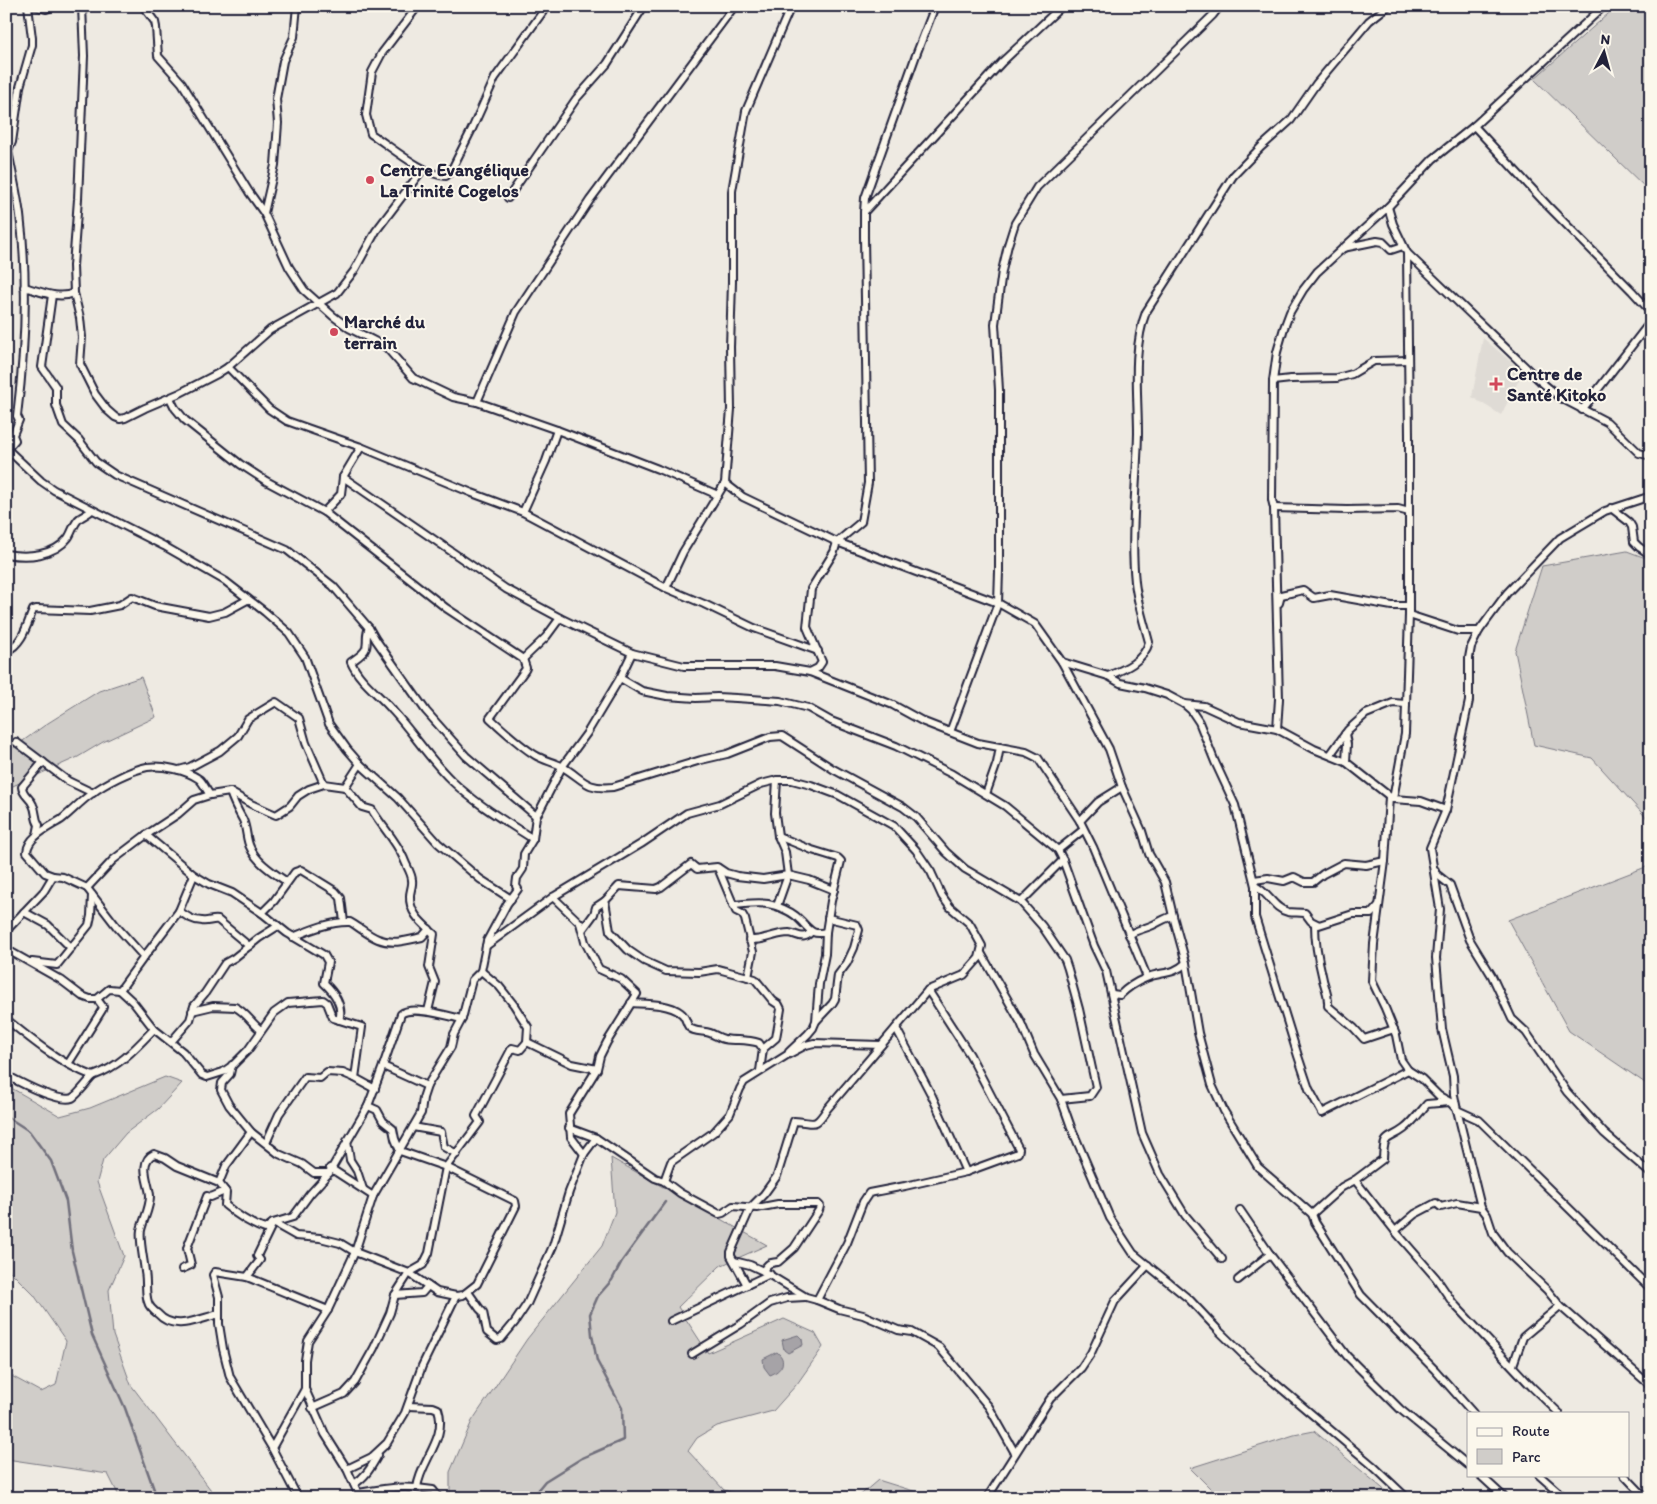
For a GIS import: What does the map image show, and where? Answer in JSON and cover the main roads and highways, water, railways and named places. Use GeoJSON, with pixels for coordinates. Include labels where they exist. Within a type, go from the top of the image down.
{"type":"FeatureCollection","features":[{"type":"Feature","properties":{"kind":"waterway"},"geometry":{"type":"LineString","coordinates":[[6,1116],[29,1131],[51,1161],[66,1201],[72,1251],[92,1335],[125,1408],[157,1498]]}},
{"type":"Feature","properties":{"kind":"waterway"},"geometry":{"type":"LineString","coordinates":[[531,1498],[545,1481],[582,1458],[623,1440],[622,1408],[597,1361],[590,1314],[598,1296],[612,1280],[622,1261],[665,1202]]}},
{"type":"Feature","properties":{"kind":"place","name":"Centre Evangélique La Trinité Cogelos"},"geometry":{"type":"Point","coordinates":[370,180]}},
{"type":"Feature","properties":{"kind":"place","name":"Marché du terrain"},"geometry":{"type":"Point","coordinates":[334,332]}},
{"type":"Feature","properties":{"kind":"place","name":"Centre de Santé Kitoko"},"geometry":{"type":"Point","coordinates":[1496,384]}}]}
